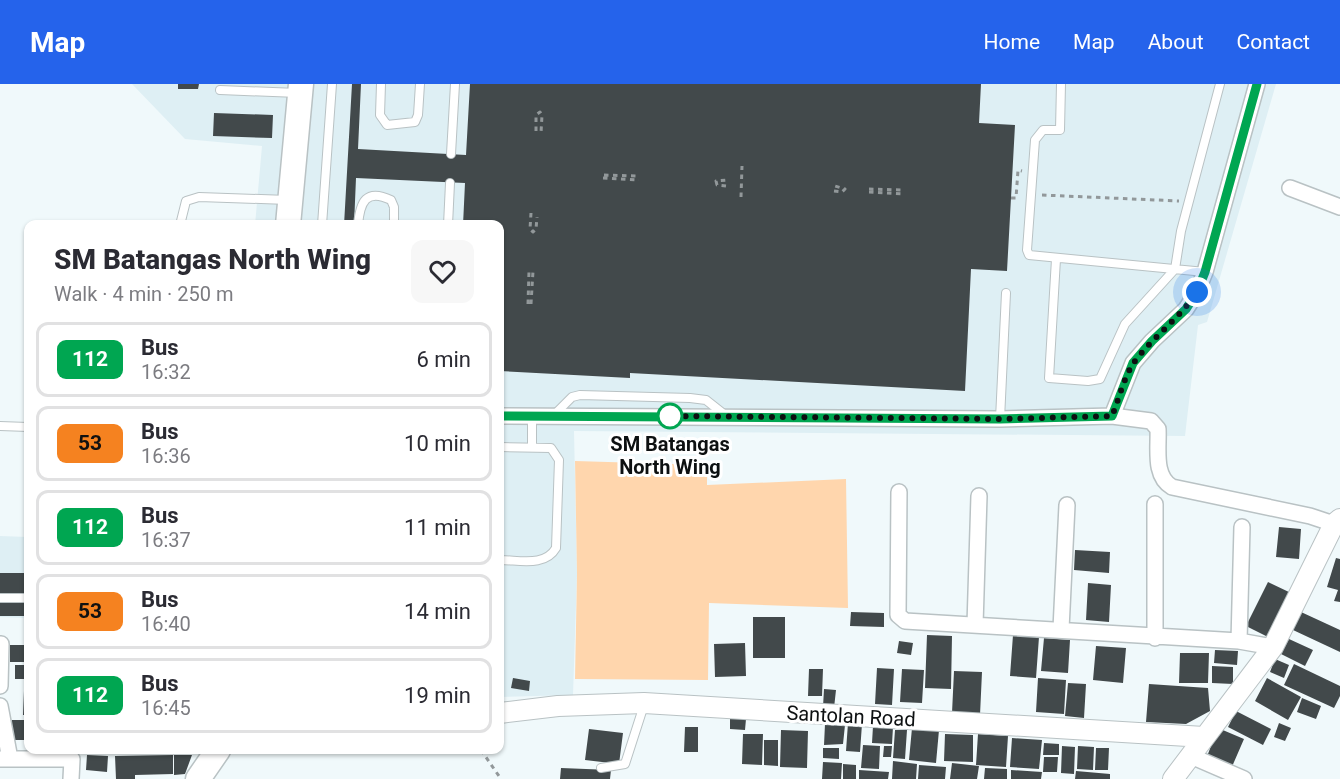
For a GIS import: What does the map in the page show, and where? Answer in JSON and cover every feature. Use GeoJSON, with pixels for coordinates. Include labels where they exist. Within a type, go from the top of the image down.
{"type":"FeatureCollection","features":[{"type":"Feature","properties":{"kind":"main road"},"geometry":{"type":"LineString","coordinates":[[288,220],[300,89]]}},
{"type":"Feature","properties":{"kind":"main road"},"geometry":{"type":"LineString","coordinates":[[198,779],[215,754]]}},
{"type":"Feature","properties":{"kind":"street"},"geometry":{"type":"LineString","coordinates":[[1112,416],[1133,363],[1152,341],[1186,309],[1197,292],[1205,272],[1257,84]]}},
{"type":"Feature","properties":{"kind":"street"},"geometry":{"type":"LineString","coordinates":[[1290,188],[1340,207]]}},
{"type":"Feature","properties":{"kind":"street"},"geometry":{"type":"LineString","coordinates":[[504,416],[1000,419],[1112,416],[1150,421],[1156,425],[1160,474],[1164,483],[1172,487],[1337,521],[1272,647],[1173,779]]}},
{"type":"Feature","properties":{"kind":"street"},"geometry":{"type":"LineString","coordinates":[[899,492],[898,615],[905,621],[1060,629],[1155,638],[1239,641],[1272,647]]}},
{"type":"Feature","properties":{"kind":"street"},"geometry":{"type":"LineString","coordinates":[[975,625],[979,496]]}},
{"type":"Feature","properties":{"kind":"street"},"geometry":{"type":"LineString","coordinates":[[1155,504],[1155,638]]}},
{"type":"Feature","properties":{"kind":"street"},"geometry":{"type":"LineString","coordinates":[[1060,629],[1067,505]]}},
{"type":"Feature","properties":{"kind":"street"},"geometry":{"type":"LineString","coordinates":[[1239,641],[1242,527]]}},
{"type":"Feature","properties":{"kind":"street"},"geometry":{"type":"LineString","coordinates":[[0,686],[1,644]]}},
{"type":"Feature","properties":{"kind":"street","name":"Santolan Road"},"geometry":{"type":"LineString","coordinates":[[504,713],[558,706],[644,703],[1204,737]]}},
{"type":"Feature","properties":{"kind":"street"},"geometry":{"type":"LineString","coordinates":[[0,706],[5,759],[72,754],[71,779]]}},
{"type":"Feature","properties":{"kind":"street"},"geometry":{"type":"LineString","coordinates":[[1191,756],[1244,779]]}},
{"type":"Feature","properties":{"kind":"lane"},"geometry":{"type":"LineString","coordinates":[[322,220],[332,84]]}},
{"type":"Feature","properties":{"kind":"lane"},"geometry":{"type":"LineString","coordinates":[[381,84],[380,115],[387,125],[415,122],[420,84]]}},
{"type":"Feature","properties":{"kind":"lane"},"geometry":{"type":"LineString","coordinates":[[452,154],[455,84]]}},
{"type":"Feature","properties":{"kind":"lane"},"geometry":{"type":"LineString","coordinates":[[1062,84],[1060,130],[1044,130],[1035,140],[1027,250],[1029,255],[1205,272]]}},
{"type":"Feature","properties":{"kind":"lane"},"geometry":{"type":"LineString","coordinates":[[1056,259],[1048,374],[1053,379],[1088,381],[1100,379],[1125,324],[1175,269],[1188,201],[1221,84]]}},
{"type":"Feature","properties":{"kind":"lane"},"geometry":{"type":"LineString","coordinates":[[220,90],[300,89]]}},
{"type":"Feature","properties":{"kind":"lane"},"geometry":{"type":"LineString","coordinates":[[448,220],[450,183]]}},
{"type":"Feature","properties":{"kind":"lane"},"geometry":{"type":"LineString","coordinates":[[358,220],[359,208],[363,201],[374,196],[391,200],[394,207],[394,220]]}},
{"type":"Feature","properties":{"kind":"lane"},"geometry":{"type":"LineString","coordinates":[[181,220],[186,201],[199,197],[290,200]]}},
{"type":"Feature","properties":{"kind":"lane"},"geometry":{"type":"LineString","coordinates":[[1000,419],[1006,293]]}},
{"type":"Feature","properties":{"kind":"lane"},"geometry":{"type":"LineString","coordinates":[[532,416],[532,447]]}},
{"type":"Feature","properties":{"kind":"lane"},"geometry":{"type":"LineString","coordinates":[[0,426],[24,427]]}},
{"type":"Feature","properties":{"kind":"lane"},"geometry":{"type":"LineString","coordinates":[[504,447],[551,448],[559,460],[556,548],[550,558],[542,561],[504,560]]}},
{"type":"Feature","properties":{"kind":"lane"},"geometry":{"type":"LineString","coordinates":[[0,598],[24,598]]}},
{"type":"Feature","properties":{"kind":"lane"},"geometry":{"type":"LineString","coordinates":[[601,768],[625,764],[644,703]]}},
{"type":"Feature","properties":{"kind":"path"},"geometry":{"type":"LineString","coordinates":[[536,131],[536,115],[540,112],[542,115],[541,133]]}},
{"type":"Feature","properties":{"kind":"path"},"geometry":{"type":"LineString","coordinates":[[741,197],[742,166]]}},
{"type":"Feature","properties":{"kind":"path"},"geometry":{"type":"LineString","coordinates":[[604,176],[639,178]]}},
{"type":"Feature","properties":{"kind":"path"},"geometry":{"type":"LineString","coordinates":[[726,186],[717,185],[716,181],[728,180]]}},
{"type":"Feature","properties":{"kind":"path"},"geometry":{"type":"LineString","coordinates":[[834,191],[844,192],[845,189],[835,186]]}},
{"type":"Feature","properties":{"kind":"path"},"geometry":{"type":"LineString","coordinates":[[869,190],[904,192]]}},
{"type":"Feature","properties":{"kind":"path"},"geometry":{"type":"LineString","coordinates":[[1031,195],[1188,201]]}},
{"type":"Feature","properties":{"kind":"path"},"geometry":{"type":"LineString","coordinates":[[1011,198],[1016,198]]}},
{"type":"Feature","properties":{"kind":"path"},"geometry":{"type":"LineString","coordinates":[[531,213],[530,229],[533,232],[536,229],[537,217]]}},
{"type":"Feature","properties":{"kind":"path"},"geometry":{"type":"LineString","coordinates":[[530,304],[531,271]]}},
{"type":"Feature","properties":{"kind":"path"},"geometry":{"type":"LineString","coordinates":[[484,754],[501,779]]}},
{"type":"Feature","properties":{"kind":"shaded area"},"geometry":{"type":"Polygon","coordinates":[[[132,84],[1276,84],[1207,322],[1198,325],[1185,436],[574,431],[577,574],[573,695],[504,697],[504,220],[255,220],[262,146],[185,139],[132,84]]]}},
{"type":"Feature","properties":{"kind":"shaded area"},"geometry":{"type":"Polygon","coordinates":[[[575,461],[707,465],[707,485],[846,479],[848,608],[709,603],[708,680],[575,679],[577,574],[575,461]]]}},
{"type":"Feature","properties":{"kind":"shaded area"},"geometry":{"type":"Polygon","coordinates":[[[0,536],[24,537],[24,618],[0,617],[0,536]]]}},
{"type":"Feature","properties":{"kind":"building"},"geometry":{"type":"Polygon","coordinates":[[[178,84],[199,84],[198,89],[178,89],[178,84]]]}},
{"type":"Feature","properties":{"kind":"building"},"geometry":{"type":"Polygon","coordinates":[[[352,84],[361,84],[358,149],[466,155],[470,84],[981,84],[979,123],[1015,125],[1007,271],[971,269],[965,391],[630,373],[630,378],[504,371],[504,220],[463,220],[465,183],[356,178],[354,220],[344,220],[352,84]]]}},
{"type":"Feature","properties":{"kind":"building"},"geometry":{"type":"Polygon","coordinates":[[[214,113],[273,115],[272,138],[213,136],[214,113]]]}},
{"type":"Feature","properties":{"kind":"building"},"geometry":{"type":"Polygon","coordinates":[[[1279,527],[1301,529],[1299,559],[1276,557],[1279,527]]]}},
{"type":"Feature","properties":{"kind":"building"},"geometry":{"type":"Polygon","coordinates":[[[1075,550],[1110,552],[1109,573],[1074,570],[1075,550]]]}},
{"type":"Feature","properties":{"kind":"building"},"geometry":{"type":"Polygon","coordinates":[[[1336,558],[1340,559],[1340,602],[1334,601],[1338,590],[1327,587],[1336,558]]]}},
{"type":"Feature","properties":{"kind":"building"},"geometry":{"type":"Polygon","coordinates":[[[0,573],[24,573],[24,594],[0,594],[0,573]]]}},
{"type":"Feature","properties":{"kind":"building"},"geometry":{"type":"Polygon","coordinates":[[[1268,582],[1291,593],[1268,637],[1246,626],[1268,582]]]}},
{"type":"Feature","properties":{"kind":"building"},"geometry":{"type":"Polygon","coordinates":[[[1088,583],[1111,585],[1109,622],[1086,620],[1088,583]]]}},
{"type":"Feature","properties":{"kind":"building"},"geometry":{"type":"Polygon","coordinates":[[[0,600],[24,600],[24,616],[0,616],[0,600]]]}},
{"type":"Feature","properties":{"kind":"building"},"geometry":{"type":"Polygon","coordinates":[[[851,612],[884,613],[884,627],[850,626],[851,612]]]}},
{"type":"Feature","properties":{"kind":"building"},"geometry":{"type":"Polygon","coordinates":[[[1301,612],[1340,630],[1340,652],[1293,630],[1301,612]]]}},
{"type":"Feature","properties":{"kind":"building"},"geometry":{"type":"Polygon","coordinates":[[[753,617],[785,617],[785,658],[753,658],[753,617]]]}},
{"type":"Feature","properties":{"kind":"building"},"geometry":{"type":"Polygon","coordinates":[[[927,635],[952,636],[951,689],[925,688],[927,635]]]}},
{"type":"Feature","properties":{"kind":"building"},"geometry":{"type":"Polygon","coordinates":[[[1013,635],[1039,637],[1036,678],[1010,676],[1013,635]]]}},
{"type":"Feature","properties":{"kind":"building"},"geometry":{"type":"Polygon","coordinates":[[[1044,638],[1070,640],[1068,673],[1041,671],[1044,638]]]}},
{"type":"Feature","properties":{"kind":"building"},"geometry":{"type":"Polygon","coordinates":[[[1289,639],[1313,650],[1305,666],[1281,654],[1289,639]]]}},
{"type":"Feature","properties":{"kind":"building"},"geometry":{"type":"Polygon","coordinates":[[[899,641],[913,643],[911,655],[897,653],[899,641]]]}},
{"type":"Feature","properties":{"kind":"building"},"geometry":{"type":"Polygon","coordinates":[[[745,643],[746,676],[715,677],[714,644],[745,643]]]}},
{"type":"Feature","properties":{"kind":"building"},"geometry":{"type":"Polygon","coordinates":[[[10,645],[24,645],[24,662],[10,662],[10,645]]]}},
{"type":"Feature","properties":{"kind":"building"},"geometry":{"type":"Polygon","coordinates":[[[1096,646],[1126,648],[1123,683],[1093,680],[1096,646]]]}},
{"type":"Feature","properties":{"kind":"building"},"geometry":{"type":"Polygon","coordinates":[[[1215,650],[1238,651],[1237,665],[1214,663],[1215,650]]]}},
{"type":"Feature","properties":{"kind":"building"},"geometry":{"type":"Polygon","coordinates":[[[1180,653],[1209,653],[1208,683],[1179,683],[1180,653]]]}},
{"type":"Feature","properties":{"kind":"building"},"geometry":{"type":"Polygon","coordinates":[[[1275,659],[1289,665],[1284,678],[1270,672],[1275,659]]]}},
{"type":"Feature","properties":{"kind":"building"},"geometry":{"type":"Polygon","coordinates":[[[1294,664],[1340,686],[1340,696],[1334,708],[1284,685],[1294,664]]]}},
{"type":"Feature","properties":{"kind":"building"},"geometry":{"type":"Polygon","coordinates":[[[15,665],[24,665],[24,679],[15,679],[15,665]]]}},
{"type":"Feature","properties":{"kind":"building"},"geometry":{"type":"Polygon","coordinates":[[[1212,666],[1233,667],[1233,684],[1212,683],[1212,666]]]}},
{"type":"Feature","properties":{"kind":"building"},"geometry":{"type":"Polygon","coordinates":[[[877,668],[894,669],[892,705],[875,704],[877,668]]]}},
{"type":"Feature","properties":{"kind":"building"},"geometry":{"type":"Polygon","coordinates":[[[809,669],[823,669],[822,696],[808,696],[809,669]]]}},
{"type":"Feature","properties":{"kind":"building"},"geometry":{"type":"Polygon","coordinates":[[[902,669],[924,670],[922,703],[900,702],[902,669]]]}},
{"type":"Feature","properties":{"kind":"building"},"geometry":{"type":"Polygon","coordinates":[[[954,671],[982,672],[980,715],[952,713],[954,671]]]}},
{"type":"Feature","properties":{"kind":"building"},"geometry":{"type":"Polygon","coordinates":[[[513,678],[530,681],[529,691],[511,688],[513,678]]]}},
{"type":"Feature","properties":{"kind":"building"},"geometry":{"type":"Polygon","coordinates":[[[1038,678],[1066,680],[1064,714],[1036,712],[1038,678]]]}},
{"type":"Feature","properties":{"kind":"building"},"geometry":{"type":"Polygon","coordinates":[[[1267,678],[1301,697],[1288,720],[1255,701],[1267,678]]]}},
{"type":"Feature","properties":{"kind":"building"},"geometry":{"type":"Polygon","coordinates":[[[1068,683],[1086,684],[1084,718],[1065,716],[1068,683]]]}},
{"type":"Feature","properties":{"kind":"building"},"geometry":{"type":"Polygon","coordinates":[[[1149,684],[1208,688],[1210,711],[1186,724],[1146,722],[1149,684]]]}},
{"type":"Feature","properties":{"kind":"building"},"geometry":{"type":"Polygon","coordinates":[[[824,689],[836,690],[834,708],[823,707],[824,689]]]}},
{"type":"Feature","properties":{"kind":"building"},"geometry":{"type":"Polygon","coordinates":[[[1302,698],[1321,706],[1316,719],[1297,712],[1302,698]]]}},
{"type":"Feature","properties":{"kind":"building"},"geometry":{"type":"Polygon","coordinates":[[[1236,711],[1271,729],[1263,745],[1228,727],[1236,711]]]}},
{"type":"Feature","properties":{"kind":"building"},"geometry":{"type":"Polygon","coordinates":[[[730,718],[746,719],[745,730],[730,729],[730,718]]]}},
{"type":"Feature","properties":{"kind":"building"},"geometry":{"type":"Polygon","coordinates":[[[12,720],[24,720],[24,740],[12,740],[12,720]]]}},
{"type":"Feature","properties":{"kind":"building"},"geometry":{"type":"Polygon","coordinates":[[[848,723],[862,724],[860,752],[846,751],[848,723]]]}},
{"type":"Feature","properties":{"kind":"building"},"geometry":{"type":"Polygon","coordinates":[[[1279,723],[1291,728],[1285,741],[1274,737],[1279,723]]]}},
{"type":"Feature","properties":{"kind":"building"},"geometry":{"type":"Polygon","coordinates":[[[825,724],[845,725],[843,744],[824,745],[825,724]]]}},
{"type":"Feature","properties":{"kind":"building"},"geometry":{"type":"Polygon","coordinates":[[[873,726],[893,727],[892,744],[872,743],[873,726]]]}},
{"type":"Feature","properties":{"kind":"building"},"geometry":{"type":"Polygon","coordinates":[[[685,727],[698,727],[698,752],[684,752],[685,727]]]}},
{"type":"Feature","properties":{"kind":"building"},"geometry":{"type":"Polygon","coordinates":[[[912,728],[939,730],[936,763],[909,760],[912,728]]]}},
{"type":"Feature","properties":{"kind":"building"},"geometry":{"type":"Polygon","coordinates":[[[1218,728],[1244,739],[1231,769],[1206,759],[1218,728]]]}},
{"type":"Feature","properties":{"kind":"building"},"geometry":{"type":"Polygon","coordinates":[[[589,729],[623,733],[619,764],[585,760],[589,729]]]}},
{"type":"Feature","properties":{"kind":"building"},"geometry":{"type":"Polygon","coordinates":[[[781,730],[808,731],[807,768],[780,767],[781,730]]]}},
{"type":"Feature","properties":{"kind":"building"},"geometry":{"type":"Polygon","coordinates":[[[895,730],[907,730],[905,759],[893,758],[895,730]]]}},
{"type":"Feature","properties":{"kind":"building"},"geometry":{"type":"Polygon","coordinates":[[[743,734],[763,734],[762,765],[742,764],[743,734]]]}},
{"type":"Feature","properties":{"kind":"building"},"geometry":{"type":"Polygon","coordinates":[[[945,734],[973,735],[973,762],[944,761],[945,734]]]}},
{"type":"Feature","properties":{"kind":"building"},"geometry":{"type":"Polygon","coordinates":[[[978,734],[1008,736],[1006,767],[976,765],[978,734]]]}},
{"type":"Feature","properties":{"kind":"building"},"geometry":{"type":"Polygon","coordinates":[[[1012,738],[1042,740],[1039,769],[1010,767],[1012,738]]]}},
{"type":"Feature","properties":{"kind":"building"},"geometry":{"type":"Polygon","coordinates":[[[764,740],[778,740],[778,766],[764,765],[764,740]]]}},
{"type":"Feature","properties":{"kind":"building"},"geometry":{"type":"Polygon","coordinates":[[[1044,743],[1059,744],[1059,755],[1043,755],[1044,743]]]}},
{"type":"Feature","properties":{"kind":"building"},"geometry":{"type":"Polygon","coordinates":[[[863,745],[880,746],[879,769],[861,768],[863,745]]]}},
{"type":"Feature","properties":{"kind":"building"},"geometry":{"type":"Polygon","coordinates":[[[884,746],[892,746],[891,757],[883,757],[884,746]]]}},
{"type":"Feature","properties":{"kind":"building"},"geometry":{"type":"Polygon","coordinates":[[[1062,746],[1075,747],[1074,774],[1061,773],[1062,746]]]}},
{"type":"Feature","properties":{"kind":"building"},"geometry":{"type":"Polygon","coordinates":[[[1078,746],[1094,747],[1093,770],[1077,769],[1078,746]]]}},
{"type":"Feature","properties":{"kind":"building"},"geometry":{"type":"Polygon","coordinates":[[[823,748],[839,748],[839,759],[823,758],[823,748]]]}},
{"type":"Feature","properties":{"kind":"building"},"geometry":{"type":"Polygon","coordinates":[[[1096,748],[1109,748],[1108,770],[1095,770],[1096,748]]]}},
{"type":"Feature","properties":{"kind":"building"},"geometry":{"type":"Polygon","coordinates":[[[87,755],[108,756],[107,772],[86,770],[87,755]]]}},
{"type":"Feature","properties":{"kind":"building"},"geometry":{"type":"Polygon","coordinates":[[[173,755],[173,774],[135,775],[135,779],[116,779],[115,756],[173,755]]]}},
{"type":"Feature","properties":{"kind":"building"},"geometry":{"type":"Polygon","coordinates":[[[174,755],[192,755],[185,774],[174,775],[174,755]]]}},
{"type":"Feature","properties":{"kind":"building"},"geometry":{"type":"Polygon","coordinates":[[[1044,757],[1058,757],[1057,772],[1043,772],[1044,757]]]}},
{"type":"Feature","properties":{"kind":"building"},"geometry":{"type":"Polygon","coordinates":[[[893,761],[917,764],[916,779],[892,779],[893,761]]]}},
{"type":"Feature","properties":{"kind":"building"},"geometry":{"type":"Polygon","coordinates":[[[823,762],[842,763],[841,779],[822,779],[823,762]]]}},
{"type":"Feature","properties":{"kind":"building"},"geometry":{"type":"Polygon","coordinates":[[[952,763],[979,766],[977,779],[950,779],[952,763]]]}},
{"type":"Feature","properties":{"kind":"building"},"geometry":{"type":"Polygon","coordinates":[[[843,764],[856,765],[856,779],[843,779],[843,764]]]}},
{"type":"Feature","properties":{"kind":"building"},"geometry":{"type":"Polygon","coordinates":[[[919,765],[946,767],[945,779],[918,779],[919,765]]]}},
{"type":"Feature","properties":{"kind":"building"},"geometry":{"type":"Polygon","coordinates":[[[561,768],[611,770],[610,779],[560,779],[561,768]]]}},
{"type":"Feature","properties":{"kind":"building"},"geometry":{"type":"Polygon","coordinates":[[[985,768],[1007,769],[1007,779],[984,779],[985,768]]]}},
{"type":"Feature","properties":{"kind":"building"},"geometry":{"type":"Polygon","coordinates":[[[859,770],[889,772],[888,779],[859,779],[859,770]]]}},
{"type":"Feature","properties":{"kind":"building"},"geometry":{"type":"Polygon","coordinates":[[[1011,770],[1042,772],[1041,779],[1011,779],[1011,770]]]}},
{"type":"Feature","properties":{"kind":"building"},"geometry":{"type":"Polygon","coordinates":[[[1076,771],[1110,774],[1110,779],[1075,779],[1076,771]]]}},
{"type":"Feature","properties":{"kind":"bus line","name":"112"},"geometry":{"type":"LineString","coordinates":[[504,416],[1000,419],[1112,416],[1133,363],[1152,341],[1186,309],[1197,292],[1205,272],[1257,84]]}},
{"type":"Feature","properties":{"kind":"place","name":"SM Batangas North Wing"},"geometry":{"type":"Point","coordinates":[670,416]}},
{"type":"Feature","properties":{"kind":"route"},"geometry":{"type":"LineString","coordinates":[[670,416],[667,416],[1000,419],[1112,416],[1133,363],[1152,341],[1186,309],[1197,292]]}}]}
